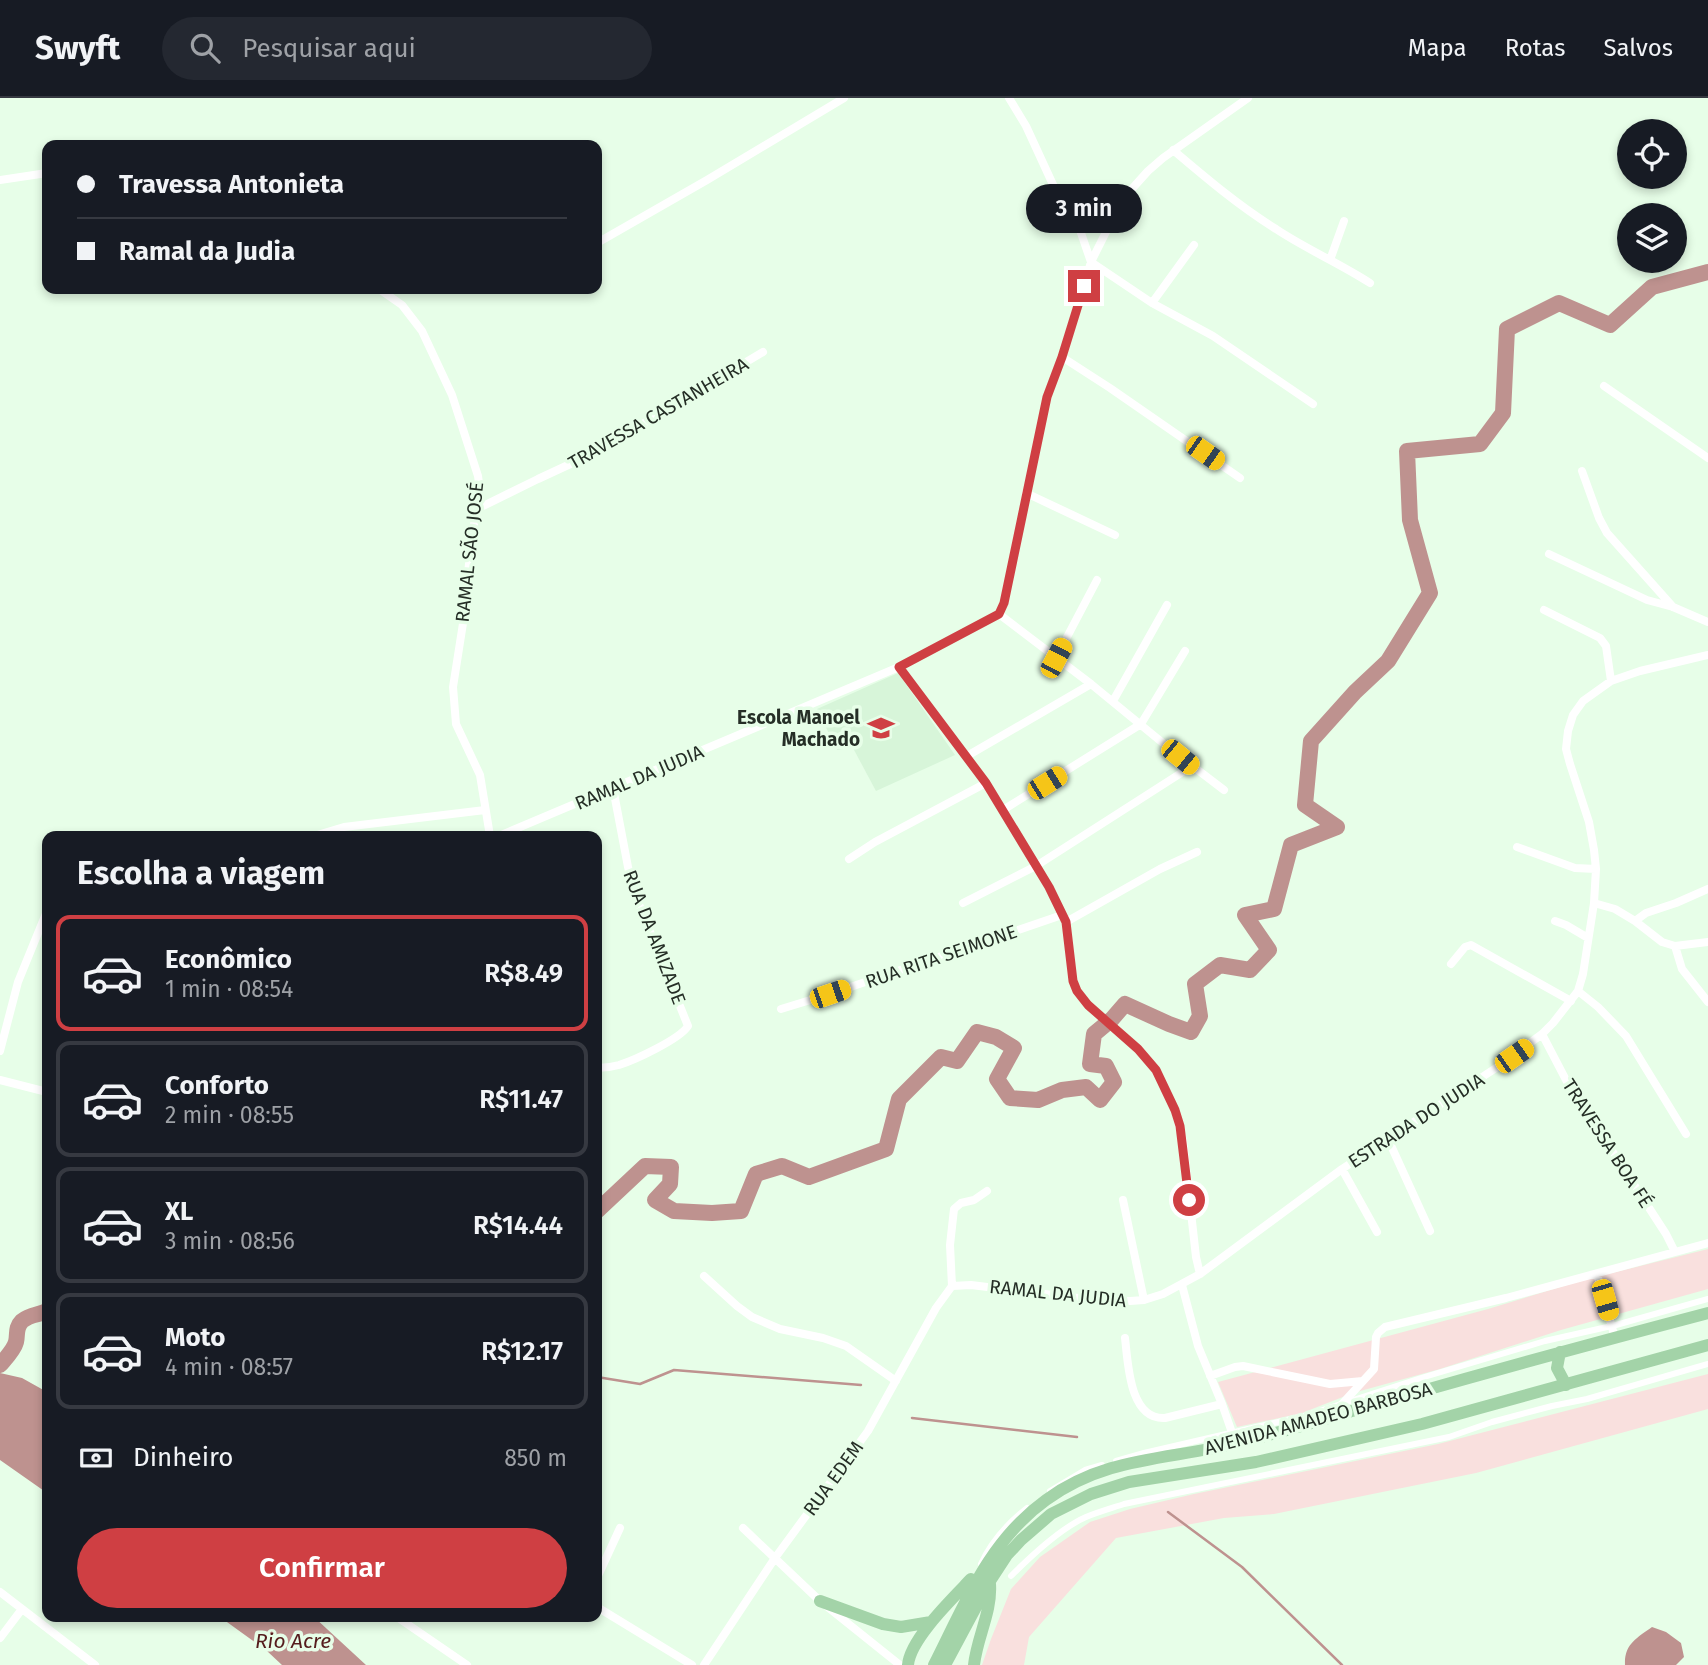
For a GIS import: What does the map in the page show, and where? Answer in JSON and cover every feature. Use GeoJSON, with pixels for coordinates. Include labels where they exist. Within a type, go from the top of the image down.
{"type":"FeatureCollection","features":[{"type":"Feature","properties":{"kind":"main road","name":"AVENIDA AMADEO BARBOSA"},"geometry":{"type":"LineString","coordinates":[[938,1664],[959,1612],[981,1570],[1000,1544],[1029,1513],[1073,1484],[1140,1460],[1331,1417],[1560,1352],[1613,1332],[1708,1313]]}},
{"type":"Feature","properties":{"kind":"main road","name":"AVENIDA AMADEO BARBOSA"},"geometry":{"type":"LineString","coordinates":[[938,1664],[1007,1555],[1051,1514],[1090,1494],[1129,1482],[1256,1462],[1422,1424],[1708,1345]]}},
{"type":"Feature","properties":{"kind":"main road"},"geometry":{"type":"LineString","coordinates":[[1560,1352],[1557,1368],[1566,1385]]}},
{"type":"Feature","properties":{"kind":"main road"},"geometry":{"type":"LineString","coordinates":[[908,1665],[909,1657],[931,1622],[981,1570]]}},
{"type":"Feature","properties":{"kind":"main road"},"geometry":{"type":"LineString","coordinates":[[974,1665],[991,1596],[990,1581]]}},
{"type":"Feature","properties":{"kind":"main road"},"geometry":{"type":"LineString","coordinates":[[820,1601],[883,1624],[901,1627],[931,1622]]}},
{"type":"Feature","properties":{"kind":"street"},"geometry":{"type":"LineString","coordinates":[[602,240],[844,98]]}},
{"type":"Feature","properties":{"kind":"street"},"geometry":{"type":"LineString","coordinates":[[1009,98],[1026,125],[1055,189],[1080,230],[1091,262],[1152,303],[1213,336],[1313,404]]}},
{"type":"Feature","properties":{"kind":"street"},"geometry":{"type":"LineString","coordinates":[[1224,790],[999,614],[1004,603],[1047,397],[1091,262],[1120,204],[1148,171],[1173,150],[1248,98]]}},
{"type":"Feature","properties":{"kind":"street"},"geometry":{"type":"LineString","coordinates":[[1173,150],[1248,211],[1291,239],[1370,282]]}},
{"type":"Feature","properties":{"kind":"street"},"geometry":{"type":"LineString","coordinates":[[0,180],[42,174]]}},
{"type":"Feature","properties":{"kind":"street"},"geometry":{"type":"LineString","coordinates":[[1330,260],[1344,221]]}},
{"type":"Feature","properties":{"kind":"street"},"geometry":{"type":"LineString","coordinates":[[1152,303],[1194,245]]}},
{"type":"Feature","properties":{"kind":"street","name":"RAMAL SÃO JOSÉ"},"geometry":{"type":"LineString","coordinates":[[386,294],[402,305],[422,331],[452,395],[478,476],[480,490],[453,687],[456,724],[480,775],[489,831]]}},
{"type":"Feature","properties":{"kind":"street","name":"TRAVESSA CASTANHEIRA"},"geometry":{"type":"LineString","coordinates":[[477,509],[594,453],[763,352]]}},
{"type":"Feature","properties":{"kind":"street"},"geometry":{"type":"LineString","coordinates":[[1062,357],[1240,478]]}},
{"type":"Feature","properties":{"kind":"street"},"geometry":{"type":"LineString","coordinates":[[1604,386],[1708,458]]}},
{"type":"Feature","properties":{"kind":"street"},"geometry":{"type":"LineString","coordinates":[[1582,471],[1607,533],[1673,607]]}},
{"type":"Feature","properties":{"kind":"street"},"geometry":{"type":"LineString","coordinates":[[1026,493],[1115,536]]}},
{"type":"Feature","properties":{"kind":"street"},"geometry":{"type":"LineString","coordinates":[[1549,554],[1647,600],[1673,607],[1708,622]]}},
{"type":"Feature","properties":{"kind":"street"},"geometry":{"type":"LineString","coordinates":[[1056,658],[1097,580]]}},
{"type":"Feature","properties":{"kind":"street"},"geometry":{"type":"LineString","coordinates":[[1113,701],[1167,605]]}},
{"type":"Feature","properties":{"kind":"street"},"geometry":{"type":"LineString","coordinates":[[1544,610],[1600,638],[1606,646],[1612,681]]}},
{"type":"Feature","properties":{"kind":"street","name":"RAMAL DA JUDIA"},"geometry":{"type":"LineString","coordinates":[[511,831],[899,667],[999,614]]}},
{"type":"Feature","properties":{"kind":"street"},"geometry":{"type":"LineString","coordinates":[[1003,810],[1140,724],[1185,651]]}},
{"type":"Feature","properties":{"kind":"street","name":"ESTRADA DO JUDIA"},"geometry":{"type":"LineString","coordinates":[[1200,1274],[1342,1169],[1502,1064],[1542,1034],[1570,1001],[1578,991],[1583,974],[1594,903],[1595,869],[1589,822],[1566,749],[1573,715],[1583,701],[1612,681],[1640,671],[1708,655]]}},
{"type":"Feature","properties":{"kind":"street"},"geometry":{"type":"LineString","coordinates":[[899,667],[986,783],[1049,887],[1064,918],[1073,981],[1077,991],[1088,1005],[1138,1049],[1156,1070],[1180,1126],[1200,1274]]}},
{"type":"Feature","properties":{"kind":"street"},"geometry":{"type":"LineString","coordinates":[[967,756],[1091,684]]}},
{"type":"Feature","properties":{"kind":"street"},"geometry":{"type":"LineString","coordinates":[[963,903],[1035,866],[1192,766]]}},
{"type":"Feature","properties":{"kind":"street"},"geometry":{"type":"LineString","coordinates":[[849,859],[875,842],[986,783]]}},
{"type":"Feature","properties":{"kind":"street","name":"RUA DA AMIZADE"},"geometry":{"type":"LineString","coordinates":[[602,1067],[619,1065],[645,1054],[687,1029],[687,1021],[636,897],[613,788]]}},
{"type":"Feature","properties":{"kind":"street"},"geometry":{"type":"LineString","coordinates":[[331,831],[344,827],[485,810]]}},
{"type":"Feature","properties":{"kind":"street"},"geometry":{"type":"LineString","coordinates":[[1517,847],[1575,868],[1595,869]]}},
{"type":"Feature","properties":{"kind":"street","name":"RUA RITA SEIMONE"},"geometry":{"type":"LineString","coordinates":[[781,1009],[1064,918],[1197,852]]}},
{"type":"Feature","properties":{"kind":"street"},"geometry":{"type":"LineString","coordinates":[[1635,921],[1646,913],[1708,888]]}},
{"type":"Feature","properties":{"kind":"street"},"geometry":{"type":"LineString","coordinates":[[1594,903],[1615,909],[1662,942],[1675,946],[1708,942]]}},
{"type":"Feature","properties":{"kind":"street"},"geometry":{"type":"LineString","coordinates":[[1555,921],[1588,938]]}},
{"type":"Feature","properties":{"kind":"street"},"geometry":{"type":"LineString","coordinates":[[0,1051],[18,982],[42,923]]}},
{"type":"Feature","properties":{"kind":"street"},"geometry":{"type":"LineString","coordinates":[[1451,964],[1465,947],[1471,945],[1570,1001]]}},
{"type":"Feature","properties":{"kind":"street"},"geometry":{"type":"LineString","coordinates":[[1675,946],[1682,969],[1708,1002]]}},
{"type":"Feature","properties":{"kind":"street"},"geometry":{"type":"LineString","coordinates":[[1578,991],[1626,1036],[1686,1134]]}},
{"type":"Feature","properties":{"kind":"street","name":"TRAVESSA BOA FÉ"},"geometry":{"type":"LineString","coordinates":[[1542,1034],[1566,1080],[1675,1252]]}},
{"type":"Feature","properties":{"kind":"street"},"geometry":{"type":"LineString","coordinates":[[0,1080],[42,1091]]}},
{"type":"Feature","properties":{"kind":"street"},"geometry":{"type":"LineString","coordinates":[[1388,1139],[1430,1231]]}},
{"type":"Feature","properties":{"kind":"street"},"geometry":{"type":"LineString","coordinates":[[1342,1169],[1377,1232]]}},
{"type":"Feature","properties":{"kind":"street"},"geometry":{"type":"LineString","coordinates":[[952,1286],[950,1245],[954,1209],[987,1191]]}},
{"type":"Feature","properties":{"kind":"street"},"geometry":{"type":"LineString","coordinates":[[1123,1200],[1144,1300]]}},
{"type":"Feature","properties":{"kind":"street"},"geometry":{"type":"LineString","coordinates":[[1331,1417],[1374,1369],[1376,1337],[1385,1327],[1708,1243]]}},
{"type":"Feature","properties":{"kind":"street","name":"RAMAL DA JUDIA"},"geometry":{"type":"LineString","coordinates":[[952,1286],[971,1284],[1096,1300],[1130,1301],[1163,1294],[1200,1274]]}},
{"type":"Feature","properties":{"kind":"street"},"geometry":{"type":"LineString","coordinates":[[1597,1274],[1613,1332]]}},
{"type":"Feature","properties":{"kind":"street"},"geometry":{"type":"LineString","coordinates":[[704,1276],[752,1317],[780,1329],[846,1346],[896,1381]]}},
{"type":"Feature","properties":{"kind":"street"},"geometry":{"type":"LineString","coordinates":[[1182,1285],[1198,1346],[1234,1439],[1545,1341],[1613,1332],[1708,1299]]}},
{"type":"Feature","properties":{"kind":"street","name":"RUA EDEM"},"geometry":{"type":"LineString","coordinates":[[704,1665],[775,1558],[867,1431],[936,1308],[952,1286]]}},
{"type":"Feature","properties":{"kind":"street"},"geometry":{"type":"LineString","coordinates":[[1125,1338],[1130,1381],[1141,1406],[1151,1415],[1161,1419],[1222,1404]]}},
{"type":"Feature","properties":{"kind":"street"},"geometry":{"type":"LineString","coordinates":[[1011,1576],[1029,1557],[1084,1518],[1124,1504],[1449,1437],[1492,1422],[1587,1399],[1708,1364]]}},
{"type":"Feature","properties":{"kind":"street"},"geometry":{"type":"LineString","coordinates":[[1210,1376],[1243,1366],[1330,1384],[1363,1381]]}},
{"type":"Feature","properties":{"kind":"street"},"geometry":{"type":"LineString","coordinates":[[602,1567],[620,1528]]}},
{"type":"Feature","properties":{"kind":"street"},"geometry":{"type":"LineString","coordinates":[[743,1528],[820,1601],[900,1665]]}},
{"type":"Feature","properties":{"kind":"street"},"geometry":{"type":"LineString","coordinates":[[0,1592],[95,1665]]}},
{"type":"Feature","properties":{"kind":"street"},"geometry":{"type":"LineString","coordinates":[[0,1638],[22,1609]]}},
{"type":"Feature","properties":{"kind":"street"},"geometry":{"type":"LineString","coordinates":[[602,1610],[692,1665]]}},
{"type":"Feature","properties":{"kind":"street"},"geometry":{"type":"LineString","coordinates":[[404,1622],[467,1665]]}},
{"type":"Feature","properties":{"kind":"shaded area","name":"Escola Manoel Machado"},"geometry":{"type":"Polygon","coordinates":[[[898,673],[955,755],[876,791],[853,748],[837,750],[817,709],[898,673]]]}},
{"type":"Feature","properties":{"kind":"shaded area"},"geometry":{"type":"Polygon","coordinates":[[[1708,1249],[1708,1289],[1353,1393],[1302,1413],[1237,1427],[1218,1382],[1488,1309],[1580,1281],[1708,1249]]]}},
{"type":"Feature","properties":{"kind":"shaded area"},"geometry":{"type":"Polygon","coordinates":[[[1708,1374],[1708,1409],[1476,1473],[1274,1514],[1224,1518],[1116,1538],[1029,1637],[1024,1665],[982,1665],[1011,1589],[1040,1557],[1090,1522],[1130,1509],[1194,1494],[1438,1444],[1708,1374]]]}},
{"type":"Feature","properties":{"kind":"water"},"geometry":{"type":"Polygon","coordinates":[[[0,1373],[22,1378],[42,1389],[42,1489],[0,1460],[0,1373]]]}},
{"type":"Feature","properties":{"kind":"water","name":"Rio Acre"},"geometry":{"type":"Polygon","coordinates":[[[227,1622],[319,1622],[366,1665],[282,1665],[227,1622]]]}},
{"type":"Feature","properties":{"kind":"water"},"geometry":{"type":"Polygon","coordinates":[[[1652,1627],[1666,1632],[1681,1643],[1684,1657],[1676,1665],[1625,1665],[1629,1647],[1652,1627]]]}},
{"type":"Feature","properties":{"kind":"waterway"},"geometry":{"type":"LineString","coordinates":[[602,1206],[645,1166],[671,1167],[670,1184],[655,1200],[674,1211],[741,1211],[756,1174],[782,1166],[809,1177],[886,1149],[899,1099],[941,1057],[957,1061],[977,1032],[996,1037],[1014,1048],[997,1079],[1010,1098],[1038,1100],[1062,1090],[1086,1087],[1100,1100],[1114,1082],[1106,1066],[1090,1064],[1094,1034],[1125,1004],[1191,1032],[1200,1016],[1195,984],[1220,965],[1250,970],[1269,950],[1245,915],[1274,909],[1291,845],[1337,827],[1305,805],[1311,741],[1355,692],[1388,661],[1430,593],[1410,520],[1407,451],[1480,444],[1503,413],[1507,329],[1559,303],[1610,325],[1652,287],[1708,272]]}},
{"type":"Feature","properties":{"kind":"waterway"},"geometry":{"type":"LineString","coordinates":[[0,1365],[15,1345],[22,1321],[42,1313]]}},
{"type":"Feature","properties":{"kind":"waterway"},"geometry":{"type":"LineString","coordinates":[[602,1378],[640,1384],[674,1370],[861,1385]]}},
{"type":"Feature","properties":{"kind":"waterway"},"geometry":{"type":"LineString","coordinates":[[912,1418],[1077,1437]]}},
{"type":"Feature","properties":{"kind":"waterway"},"geometry":{"type":"LineString","coordinates":[[1168,1512],[1242,1567],[1342,1665]]}},
{"type":"Feature","properties":{"kind":"place","name":"Escola Manoel Machado"},"geometry":{"type":"Point","coordinates":[881,728]}},
{"type":"Feature","properties":{"kind":"route"},"geometry":{"type":"LineString","coordinates":[[1084,286],[1047,397],[1004,603],[999,614],[899,667],[986,783],[1049,887],[1066,922],[1073,981],[1077,991],[1088,1005],[1138,1049],[1156,1070],[1180,1126],[1189,1200]]}}]}
